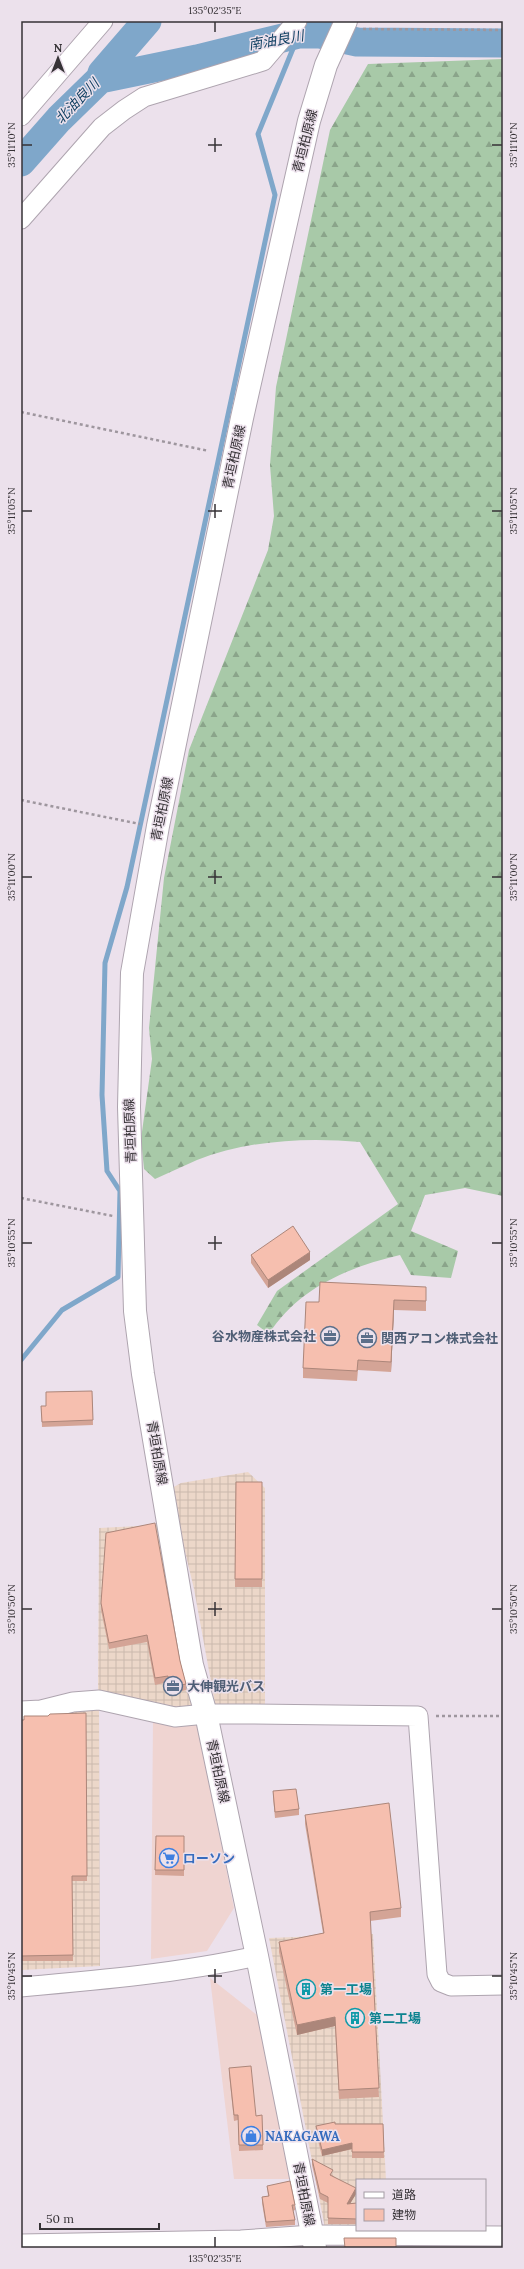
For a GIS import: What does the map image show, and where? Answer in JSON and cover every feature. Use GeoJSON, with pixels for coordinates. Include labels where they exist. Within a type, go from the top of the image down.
{"type":"FeatureCollection","features":[{"type":"Feature","properties":{"kind":"main road","name":"青垣柏原線"},"geometry":{"type":"LineString","coordinates":[[313,2241],[257,1956],[206,1714],[192,1665],[143,1374],[135,1311],[129,1107],[132,973],[158,826],[242,418],[309,121],[326,65],[342,29]]}},
{"type":"Feature","properties":{"kind":"street"},"geometry":{"type":"LineString","coordinates":[[21,116],[104,21]]}},
{"type":"Feature","properties":{"kind":"street"},"geometry":{"type":"LineString","coordinates":[[21,219],[102,127],[124,110],[144,97],[263,61],[293,25]]}},
{"type":"Feature","properties":{"kind":"street"},"geometry":{"type":"LineString","coordinates":[[21,1711],[41,1710],[74,1702],[99,1700],[175,1717],[206,1714],[418,1716],[437,1974],[441,1982],[451,1986],[503,1985]]}},
{"type":"Feature","properties":{"kind":"street"},"geometry":{"type":"LineString","coordinates":[[21,1987],[85,1981],[228,1962],[257,1956]]}},
{"type":"Feature","properties":{"kind":"street"},"geometry":{"type":"LineString","coordinates":[[21,2244],[241,2240],[313,2241],[503,2236]]}},
{"type":"Feature","properties":{"kind":"path"},"geometry":{"type":"LineString","coordinates":[[342,29],[503,30]]}},
{"type":"Feature","properties":{"kind":"path"},"geometry":{"type":"LineString","coordinates":[[21,412],[209,452]]}},
{"type":"Feature","properties":{"kind":"path"},"geometry":{"type":"LineString","coordinates":[[21,800],[158,826]]}},
{"type":"Feature","properties":{"kind":"path"},"geometry":{"type":"LineString","coordinates":[[21,1198],[133,1220]]}},
{"type":"Feature","properties":{"kind":"path"},"geometry":{"type":"LineString","coordinates":[[418,1716],[503,1716]]}},
{"type":"Feature","properties":{"kind":"shaded area"},"geometry":{"type":"Polygon","coordinates":[[[248,1472],[265,1488],[265,1709],[216,1709],[194,1589],[170,1489],[181,1483],[248,1472]]]}},
{"type":"Feature","properties":{"kind":"shaded area"},"geometry":{"type":"Polygon","coordinates":[[[159,1525],[193,1709],[160,1707],[98,1692],[99,1528],[159,1525]]]}},
{"type":"Feature","properties":{"kind":"shaded area"},"geometry":{"type":"Polygon","coordinates":[[[99,1708],[100,1966],[21,1970],[21,1714],[99,1708]]]}},
{"type":"Feature","properties":{"kind":"shaded area"},"geometry":{"type":"Polygon","coordinates":[[[153,1719],[197,1722],[234,1908],[207,1951],[151,1959],[153,1719]]]}},
{"type":"Feature","properties":{"kind":"shaded area"},"geometry":{"type":"Polygon","coordinates":[[[373,1934],[386,2179],[356,2179],[356,2228],[325,2228],[269,1938],[373,1934]]]}},
{"type":"Feature","properties":{"kind":"shaded area"},"geometry":{"type":"Polygon","coordinates":[[[210,1978],[257,2015],[291,2179],[234,2179],[210,1978]]]}},
{"type":"Feature","properties":{"kind":"green space"},"geometry":{"type":"Polygon","coordinates":[[[503,59],[503,1196],[465,1188],[425,1195],[411,1231],[458,1251],[451,1278],[411,1275],[400,1255],[381,1260],[344,1273],[310,1292],[281,1318],[269,1334],[257,1325],[277,1291],[398,1204],[360,1142],[299,1140],[257,1144],[216,1153],[155,1179],[144,1169],[141,1139],[152,1059],[149,1028],[164,878],[189,750],[268,550],[274,516],[270,465],[276,387],[330,130],[368,64],[503,59]]]}},
{"type":"Feature","properties":{"kind":"building"},"geometry":{"type":"Polygon","coordinates":[[[293,1226],[310,1252],[268,1280],[251,1255],[293,1226]]]}},
{"type":"Feature","properties":{"kind":"building"},"geometry":{"type":"Polygon","coordinates":[[[320,1282],[426,1287],[426,1301],[394,1300],[391,1362],[358,1360],[357,1371],[303,1368],[306,1302],[319,1302],[320,1282]]]}},
{"type":"Feature","properties":{"kind":"building"},"geometry":{"type":"Polygon","coordinates":[[[92,1391],[93,1420],[42,1422],[41,1406],[46,1406],[46,1392],[92,1391]]]}},
{"type":"Feature","properties":{"kind":"building"},"geometry":{"type":"Polygon","coordinates":[[[236,1482],[262,1482],[262,1579],[235,1579],[236,1482]]]}},
{"type":"Feature","properties":{"kind":"building"},"geometry":{"type":"Polygon","coordinates":[[[155,1523],[180,1661],[186,1684],[170,1687],[168,1676],[155,1678],[147,1635],[109,1643],[101,1603],[106,1533],[155,1523]]]}},
{"type":"Feature","properties":{"kind":"building"},"geometry":{"type":"Polygon","coordinates":[[[86,1713],[87,1876],[72,1876],[73,1955],[21,1956],[21,1720],[24,1720],[24,1716],[86,1713]]]}},
{"type":"Feature","properties":{"kind":"building"},"geometry":{"type":"Polygon","coordinates":[[[296,1789],[299,1809],[275,1812],[273,1791],[296,1789]]]}},
{"type":"Feature","properties":{"kind":"building"},"geometry":{"type":"Polygon","coordinates":[[[389,1803],[401,1908],[370,1912],[379,2088],[339,2090],[335,2017],[297,2025],[279,1942],[324,1933],[305,1815],[389,1803]]]}},
{"type":"Feature","properties":{"kind":"building"},"geometry":{"type":"Polygon","coordinates":[[[156,1836],[184,1836],[184,1870],[155,1870],[156,1836]]]}},
{"type":"Feature","properties":{"kind":"building"},"geometry":{"type":"Polygon","coordinates":[[[251,2066],[256,2116],[262,2115],[263,2145],[239,2145],[238,2115],[234,2115],[229,2068],[251,2066]]]}},
{"type":"Feature","properties":{"kind":"building"},"geometry":{"type":"Polygon","coordinates":[[[335,2122],[335,2124],[383,2124],[384,2152],[352,2152],[352,2143],[322,2150],[316,2126],[335,2122]]]}},
{"type":"Feature","properties":{"kind":"building"},"geometry":{"type":"Polygon","coordinates":[[[312,2159],[333,2170],[330,2175],[356,2188],[347,2204],[356,2203],[356,2219],[328,2218],[328,2197],[320,2193],[312,2159]]]}},
{"type":"Feature","properties":{"kind":"building"},"geometry":{"type":"Polygon","coordinates":[[[290,2181],[295,2205],[292,2205],[295,2220],[266,2222],[262,2197],[269,2196],[267,2186],[290,2181]]]}},
{"type":"Feature","properties":{"kind":"building"},"geometry":{"type":"Polygon","coordinates":[[[344,2238],[396,2238],[396,2248],[345,2248],[344,2238]]]}},
{"type":"Feature","properties":{"kind":"waterway","name":"北油良川"},"geometry":{"type":"LineString","coordinates":[[21,162],[59,119],[100,79],[102,73],[147,21]]}},
{"type":"Feature","properties":{"kind":"waterway"},"geometry":{"type":"LineString","coordinates":[[21,1360],[62,1310],[118,1277],[120,1191],[107,1171],[102,1095],[105,963],[127,887],[275,195],[258,134],[299,34]]}},
{"type":"Feature","properties":{"kind":"waterway","name":"南油良川"},"geometry":{"type":"LineString","coordinates":[[100,79],[197,59],[299,34],[320,34],[357,42],[503,43]]}},
{"type":"Feature","properties":{"kind":"place","name":"谷水物産株式会社"},"geometry":{"type":"Point","coordinates":[330,1336]}},
{"type":"Feature","properties":{"kind":"place","name":"関西アコン株式会社"},"geometry":{"type":"Point","coordinates":[367,1338]}},
{"type":"Feature","properties":{"kind":"place","name":"大伸観光バス"},"geometry":{"type":"Point","coordinates":[173,1686]}},
{"type":"Feature","properties":{"kind":"place","name":"ローソン"},"geometry":{"type":"Point","coordinates":[169,1858]}},
{"type":"Feature","properties":{"kind":"place","name":"第一工場"},"geometry":{"type":"Point","coordinates":[306,1989]}},
{"type":"Feature","properties":{"kind":"place","name":"第二工場"},"geometry":{"type":"Point","coordinates":[355,2018]}},
{"type":"Feature","properties":{"kind":"place","name":"NAKAGAWA"},"geometry":{"type":"Point","coordinates":[251,2136]}}]}
